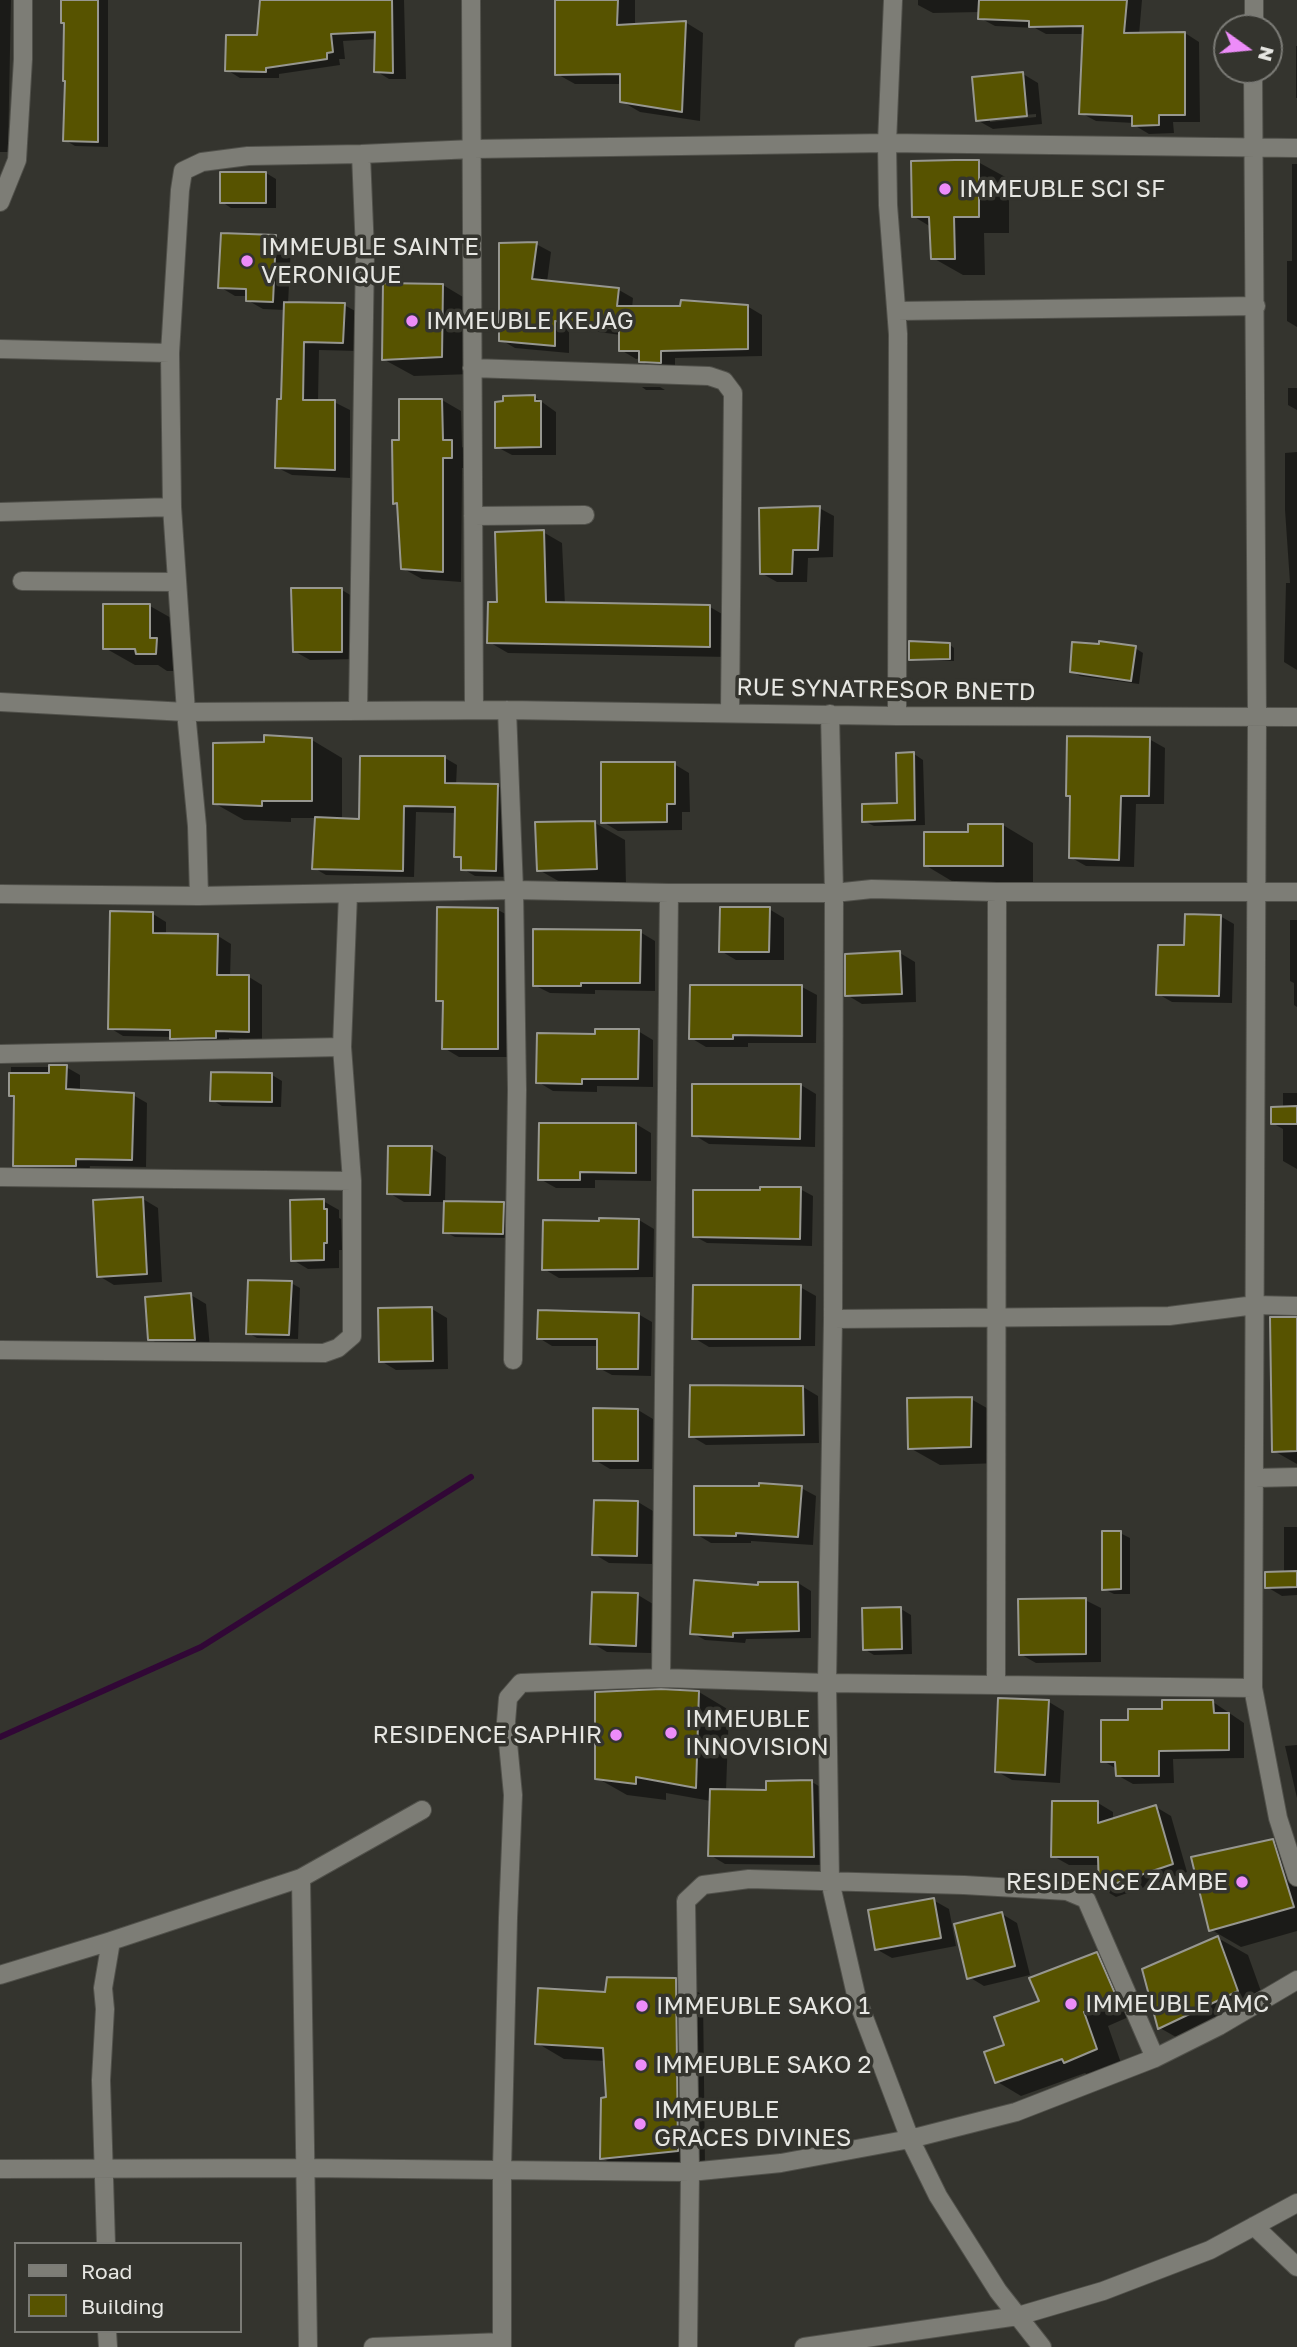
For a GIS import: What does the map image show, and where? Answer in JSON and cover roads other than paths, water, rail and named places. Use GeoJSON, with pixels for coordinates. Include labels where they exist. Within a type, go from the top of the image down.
{"type":"FeatureCollection","features":[{"type":"Feature","properties":{"kind":"street"},"geometry":{"type":"LineString","coordinates":[[0,202],[18,160],[23,0]]}},
{"type":"Feature","properties":{"kind":"street"},"geometry":{"type":"LineString","coordinates":[[471,0],[474,710]]}},
{"type":"Feature","properties":{"kind":"street"},"geometry":{"type":"LineString","coordinates":[[893,0],[887,143],[888,205],[897,311],[897,716]]}},
{"type":"Feature","properties":{"kind":"street"},"geometry":{"type":"LineString","coordinates":[[1253,84],[1257,718],[1253,1688],[1278,1818],[1297,1877]]}},
{"type":"Feature","properties":{"kind":"street"},"geometry":{"type":"LineString","coordinates":[[199,896],[197,825],[186,712],[172,507],[170,353],[183,172],[202,162],[248,156],[473,149],[887,143],[1297,148]]}},
{"type":"Feature","properties":{"kind":"street"},"geometry":{"type":"LineString","coordinates":[[358,710],[365,252],[361,154]]}},
{"type":"Feature","properties":{"kind":"street"},"geometry":{"type":"LineString","coordinates":[[897,311],[1256,306]]}},
{"type":"Feature","properties":{"kind":"street"},"geometry":{"type":"LineString","coordinates":[[0,349],[170,353]]}},
{"type":"Feature","properties":{"kind":"street"},"geometry":{"type":"LineString","coordinates":[[472,368],[709,376],[724,381],[733,393],[730,713]]}},
{"type":"Feature","properties":{"kind":"street"},"geometry":{"type":"LineString","coordinates":[[0,512],[172,507]]}},
{"type":"Feature","properties":{"kind":"street"},"geometry":{"type":"LineString","coordinates":[[473,516],[585,515]]}},
{"type":"Feature","properties":{"kind":"street"},"geometry":{"type":"LineString","coordinates":[[22,581],[177,582]]}},
{"type":"Feature","properties":{"kind":"street","name":"RUE SYNATRESOR BNETD"},"geometry":{"type":"LineString","coordinates":[[0,702],[186,712],[507,709],[897,716],[1297,717]]}},
{"type":"Feature","properties":{"kind":"street"},"geometry":{"type":"LineString","coordinates":[[507,709],[514,890],[517,1090],[513,1360]]}},
{"type":"Feature","properties":{"kind":"street"},"geometry":{"type":"LineString","coordinates":[[830,714],[834,893],[833,1320],[827,1683],[830,1881],[857,1999],[910,2139],[938,2196],[998,2291],[1042,2347]]}},
{"type":"Feature","properties":{"kind":"street"},"geometry":{"type":"LineString","coordinates":[[0,894],[199,896],[514,890],[834,893],[872,889],[997,892],[1297,892]]}},
{"type":"Feature","properties":{"kind":"street"},"geometry":{"type":"LineString","coordinates":[[996,1685],[997,892]]}},
{"type":"Feature","properties":{"kind":"street"},"geometry":{"type":"LineString","coordinates":[[661,1678],[669,893]]}},
{"type":"Feature","properties":{"kind":"street"},"geometry":{"type":"LineString","coordinates":[[0,1350],[324,1353],[338,1348],[352,1336],[352,1181],[342,1047],[348,894]]}},
{"type":"Feature","properties":{"kind":"street"},"geometry":{"type":"LineString","coordinates":[[0,1054],[342,1047]]}},
{"type":"Feature","properties":{"kind":"street"},"geometry":{"type":"LineString","coordinates":[[0,1177],[352,1181]]}},
{"type":"Feature","properties":{"kind":"street"},"geometry":{"type":"LineString","coordinates":[[833,1320],[1169,1316],[1255,1305],[1297,1306]]}},
{"type":"Feature","properties":{"kind":"street"},"geometry":{"type":"LineString","coordinates":[[1255,1478],[1297,1477]]}},
{"type":"Feature","properties":{"kind":"street"},"geometry":{"type":"LineString","coordinates":[[373,2347],[502,2345],[502,2169],[513,1794],[506,1722],[508,1698],[521,1683],[661,1678],[827,1683],[1253,1688]]}},
{"type":"Feature","properties":{"kind":"street"},"geometry":{"type":"LineString","coordinates":[[0,1975],[301,1878],[422,1810]]}},
{"type":"Feature","properties":{"kind":"street"},"geometry":{"type":"LineString","coordinates":[[301,1878],[308,2347]]}},
{"type":"Feature","properties":{"kind":"street"},"geometry":{"type":"LineString","coordinates":[[688,2347],[690,2172],[686,1901],[703,1885],[749,1879],[1030,1887],[1067,1891],[1086,1899],[1155,2058]]}},
{"type":"Feature","properties":{"kind":"street"},"geometry":{"type":"LineString","coordinates":[[106,2242],[101,2080],[105,2009],[103,1988],[111,1941]]}},
{"type":"Feature","properties":{"kind":"street"},"geometry":{"type":"LineString","coordinates":[[0,2169],[105,2167],[690,2172],[780,2163],[910,2139],[1016,2112],[1155,2058],[1220,2026],[1297,1980]]}},
{"type":"Feature","properties":{"kind":"street"},"geometry":{"type":"LineString","coordinates":[[804,2347],[1018,2316],[1103,2291],[1210,2250],[1297,2203]]}},
{"type":"Feature","properties":{"kind":"street"},"geometry":{"type":"LineString","coordinates":[[1254,2226],[1297,2267]]}},
{"type":"Feature","properties":{"kind":"waterway"},"geometry":{"type":"LineString","coordinates":[[0,1737],[201,1647],[471,1477]]}},
{"type":"Feature","properties":{"kind":"place","name":"IMMEUBLE SCI SF"},"geometry":{"type":"Point","coordinates":[945,189]}},
{"type":"Feature","properties":{"kind":"place","name":"IMMEUBLE SAINTE VERONIQUE"},"geometry":{"type":"Point","coordinates":[247,261]}},
{"type":"Feature","properties":{"kind":"place","name":"IMMEUBLE KEJAG"},"geometry":{"type":"Point","coordinates":[412,321]}},
{"type":"Feature","properties":{"kind":"place","name":"IMMEUBLE INNOVISION"},"geometry":{"type":"Point","coordinates":[671,1733]}},
{"type":"Feature","properties":{"kind":"place","name":"RESIDENCE SAPHIR"},"geometry":{"type":"Point","coordinates":[616,1735]}},
{"type":"Feature","properties":{"kind":"place","name":"RESIDENCE ZAMBE"},"geometry":{"type":"Point","coordinates":[1242,1882]}},
{"type":"Feature","properties":{"kind":"place","name":"IMMEUBLE AMC"},"geometry":{"type":"Point","coordinates":[1071,2004]}},
{"type":"Feature","properties":{"kind":"place","name":"IMMEUBLE SAKO 1"},"geometry":{"type":"Point","coordinates":[642,2006]}},
{"type":"Feature","properties":{"kind":"place","name":"IMMEUBLE SAKO 2"},"geometry":{"type":"Point","coordinates":[641,2065]}},
{"type":"Feature","properties":{"kind":"place","name":"IMMEUBLE GRACES DIVINES"},"geometry":{"type":"Point","coordinates":[640,2124]}}]}
